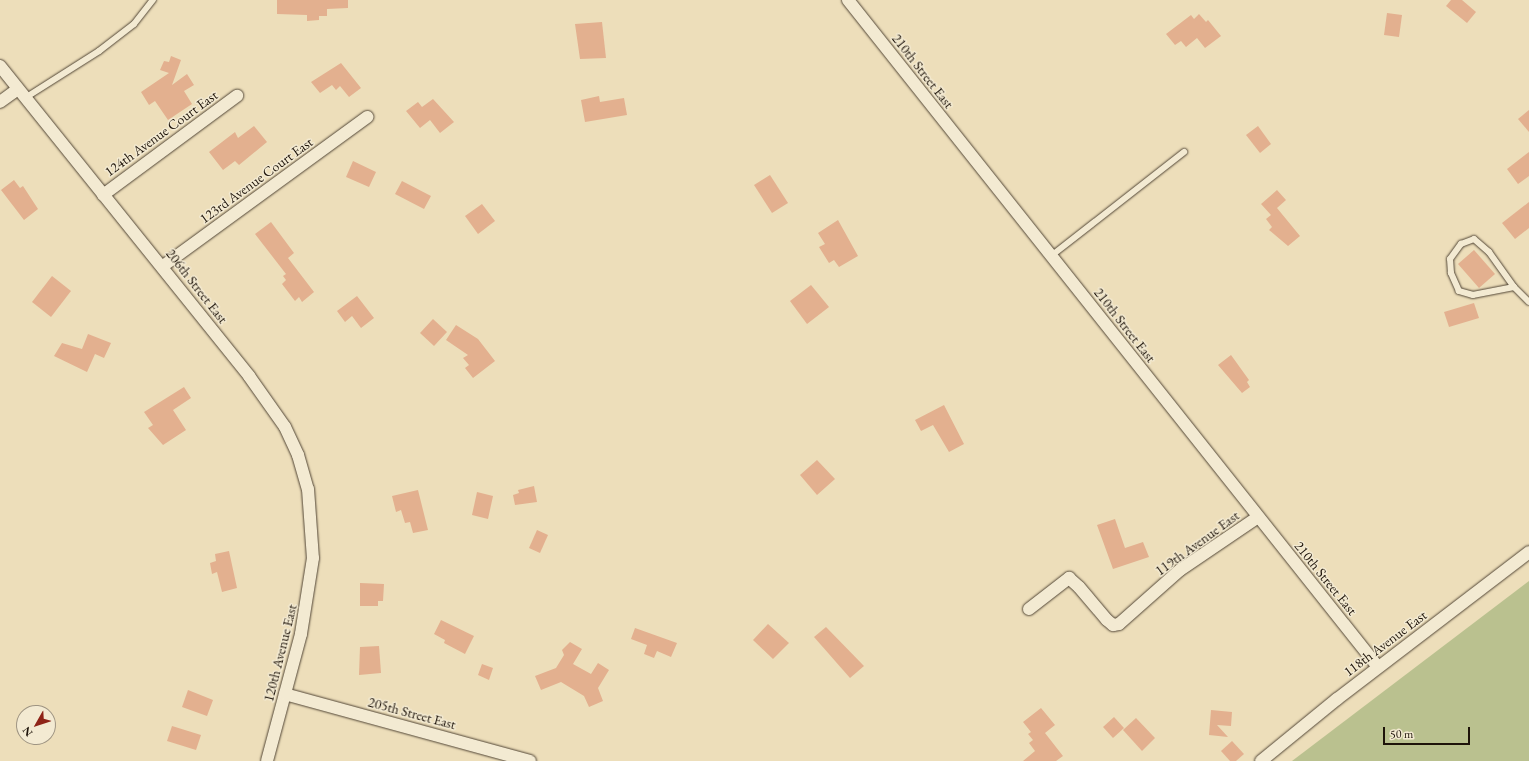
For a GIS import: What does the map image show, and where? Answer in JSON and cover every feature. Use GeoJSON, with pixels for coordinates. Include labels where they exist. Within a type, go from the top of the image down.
{"type":"FeatureCollection","features":[{"type":"Feature","properties":{"kind":"street","name":"210th Street East"},"geometry":{"type":"LineString","coordinates":[[848,0],[1378,667]]}},
{"type":"Feature","properties":{"kind":"street","name":"206th Street East"},"geometry":{"type":"LineString","coordinates":[[0,66],[103,195],[163,266],[261,392],[285,427],[298,455],[308,489],[313,551]]}},
{"type":"Feature","properties":{"kind":"street"},"geometry":{"type":"LineString","coordinates":[[0,102],[21,93]]}},
{"type":"Feature","properties":{"kind":"street","name":"124th Avenue Court East"},"geometry":{"type":"LineString","coordinates":[[103,195],[237,96]]}},
{"type":"Feature","properties":{"kind":"street","name":"123rd Avenue Court East"},"geometry":{"type":"LineString","coordinates":[[163,266],[367,117]]}},
{"type":"Feature","properties":{"kind":"street","name":"119th Avenue East"},"geometry":{"type":"LineString","coordinates":[[1029,609],[1069,578],[1079,587],[1113,626],[1119,624],[1180,570],[1258,517]]}},
{"type":"Feature","properties":{"kind":"street","name":"120th Avenue East"},"geometry":{"type":"LineString","coordinates":[[266,761],[286,694],[308,603],[313,551]]}},
{"type":"Feature","properties":{"kind":"street","name":"118th Avenue East"},"geometry":{"type":"LineString","coordinates":[[1261,761],[1378,667],[1529,552]]}},
{"type":"Feature","properties":{"kind":"street","name":"205th Street East"},"geometry":{"type":"LineString","coordinates":[[286,694],[530,761]]}},
{"type":"Feature","properties":{"kind":"lane"},"geometry":{"type":"LineString","coordinates":[[21,93],[99,51],[134,24],[153,0]]}},
{"type":"Feature","properties":{"kind":"lane"},"geometry":{"type":"LineString","coordinates":[[1051,256],[1184,152]]}},
{"type":"Feature","properties":{"kind":"lane"},"geometry":{"type":"LineString","coordinates":[[1514,287],[1474,295],[1459,291],[1451,273],[1450,259],[1461,244],[1474,239],[1489,252],[1514,287],[1529,302]]}},
{"type":"Feature","properties":{"kind":"green space"},"geometry":{"type":"Polygon","coordinates":[[[1529,581],[1529,761],[1292,761],[1529,581]]]}},
{"type":"Feature","properties":{"kind":"building"},"geometry":{"type":"Polygon","coordinates":[[[277,0],[348,0],[348,8],[327,9],[327,16],[319,16],[319,20],[307,21],[307,15],[277,14],[277,0]]]}},
{"type":"Feature","properties":{"kind":"building"},"geometry":{"type":"Polygon","coordinates":[[[1451,0],[1462,0],[1476,12],[1467,23],[1446,6],[1451,0]]]}},
{"type":"Feature","properties":{"kind":"building"},"geometry":{"type":"Polygon","coordinates":[[[1387,13],[1402,15],[1399,37],[1384,35],[1387,13]]]}},
{"type":"Feature","properties":{"kind":"building"},"geometry":{"type":"Polygon","coordinates":[[[1199,14],[1206,22],[1208,20],[1221,36],[1205,48],[1197,38],[1186,47],[1181,41],[1175,45],[1166,34],[1191,15],[1194,19],[1199,14]]]}},
{"type":"Feature","properties":{"kind":"building"},"geometry":{"type":"Polygon","coordinates":[[[602,22],[606,58],[580,59],[575,24],[602,22]]]}},
{"type":"Feature","properties":{"kind":"building"},"geometry":{"type":"Polygon","coordinates":[[[171,56],[181,60],[172,85],[187,74],[194,85],[184,91],[192,104],[168,120],[155,101],[149,105],[141,92],[169,73],[160,70],[164,61],[169,62],[171,56]]]}},
{"type":"Feature","properties":{"kind":"building"},"geometry":{"type":"Polygon","coordinates":[[[341,63],[361,88],[349,97],[340,86],[336,90],[332,85],[320,93],[311,82],[341,63]]]}},
{"type":"Feature","properties":{"kind":"building"},"geometry":{"type":"Polygon","coordinates":[[[599,96],[600,102],[624,98],[627,115],[585,122],[581,100],[599,96]]]}},
{"type":"Feature","properties":{"kind":"building"},"geometry":{"type":"Polygon","coordinates":[[[433,99],[454,122],[440,133],[430,120],[420,128],[406,111],[418,102],[422,107],[433,99]]]}},
{"type":"Feature","properties":{"kind":"building"},"geometry":{"type":"Polygon","coordinates":[[[1529,110],[1529,132],[1518,119],[1529,110]]]}},
{"type":"Feature","properties":{"kind":"building"},"geometry":{"type":"Polygon","coordinates":[[[254,126],[267,142],[239,165],[235,161],[223,170],[209,152],[235,132],[238,138],[254,126]]]}},
{"type":"Feature","properties":{"kind":"building"},"geometry":{"type":"Polygon","coordinates":[[[1258,126],[1271,144],[1260,153],[1246,135],[1258,126]]]}},
{"type":"Feature","properties":{"kind":"building"},"geometry":{"type":"Polygon","coordinates":[[[1529,152],[1529,176],[1518,184],[1507,169],[1529,152]]]}},
{"type":"Feature","properties":{"kind":"building"},"geometry":{"type":"Polygon","coordinates":[[[353,161],[376,172],[369,187],[346,177],[353,161]]]}},
{"type":"Feature","properties":{"kind":"building"},"geometry":{"type":"Polygon","coordinates":[[[770,175],[788,203],[772,213],[754,185],[770,175]]]}},
{"type":"Feature","properties":{"kind":"building"},"geometry":{"type":"Polygon","coordinates":[[[14,180],[20,188],[23,186],[38,209],[24,220],[1,190],[14,180]]]}},
{"type":"Feature","properties":{"kind":"building"},"geometry":{"type":"Polygon","coordinates":[[[402,181],[431,196],[424,209],[395,194],[402,181]]]}},
{"type":"Feature","properties":{"kind":"building"},"geometry":{"type":"Polygon","coordinates":[[[1277,190],[1286,200],[1277,208],[1300,236],[1288,246],[1269,230],[1272,227],[1266,219],[1271,215],[1261,204],[1277,190]]]}},
{"type":"Feature","properties":{"kind":"building"},"geometry":{"type":"Polygon","coordinates":[[[1529,202],[1529,228],[1515,239],[1502,223],[1529,202]]]}},
{"type":"Feature","properties":{"kind":"building"},"geometry":{"type":"Polygon","coordinates":[[[482,204],[495,221],[478,234],[465,216],[482,204]]]}},
{"type":"Feature","properties":{"kind":"building"},"geometry":{"type":"Polygon","coordinates":[[[838,220],[858,256],[839,267],[834,260],[829,263],[819,247],[825,244],[818,233],[838,220]]]}},
{"type":"Feature","properties":{"kind":"building"},"geometry":{"type":"Polygon","coordinates":[[[271,222],[294,253],[288,258],[314,292],[302,302],[299,297],[295,301],[282,284],[286,280],[283,276],[286,274],[255,234],[271,222]]]}},
{"type":"Feature","properties":{"kind":"building"},"geometry":{"type":"Polygon","coordinates":[[[1474,250],[1495,274],[1479,288],[1458,264],[1474,250]]]}},
{"type":"Feature","properties":{"kind":"building"},"geometry":{"type":"Polygon","coordinates":[[[52,276],[71,291],[51,317],[32,302],[52,276]]]}},
{"type":"Feature","properties":{"kind":"building"},"geometry":{"type":"Polygon","coordinates":[[[811,285],[829,307],[807,324],[790,301],[811,285]]]}},
{"type":"Feature","properties":{"kind":"building"},"geometry":{"type":"Polygon","coordinates":[[[357,296],[374,318],[361,328],[352,316],[345,322],[337,311],[357,296]]]}},
{"type":"Feature","properties":{"kind":"building"},"geometry":{"type":"Polygon","coordinates":[[[1474,303],[1479,318],[1449,327],[1444,312],[1474,303]]]}},
{"type":"Feature","properties":{"kind":"building"},"geometry":{"type":"Polygon","coordinates":[[[433,319],[447,332],[434,346],[420,333],[433,319]]]}},
{"type":"Feature","properties":{"kind":"building"},"geometry":{"type":"Polygon","coordinates":[[[456,325],[478,339],[495,361],[473,378],[465,368],[469,365],[463,358],[468,355],[446,340],[456,325]]]}},
{"type":"Feature","properties":{"kind":"building"},"geometry":{"type":"Polygon","coordinates":[[[88,334],[111,343],[104,358],[95,354],[87,372],[54,356],[62,343],[82,349],[88,334]]]}},
{"type":"Feature","properties":{"kind":"building"},"geometry":{"type":"Polygon","coordinates":[[[1231,355],[1249,380],[1247,382],[1250,387],[1242,393],[1218,365],[1231,355]]]}},
{"type":"Feature","properties":{"kind":"building"},"geometry":{"type":"Polygon","coordinates":[[[184,387],[191,398],[173,410],[186,430],[163,445],[148,428],[153,425],[144,412],[184,387]]]}},
{"type":"Feature","properties":{"kind":"building"},"geometry":{"type":"Polygon","coordinates":[[[944,405],[964,444],[949,452],[933,425],[921,431],[915,420],[944,405]]]}},
{"type":"Feature","properties":{"kind":"building"},"geometry":{"type":"Polygon","coordinates":[[[817,460],[835,479],[817,495],[800,475],[817,460]]]}},
{"type":"Feature","properties":{"kind":"building"},"geometry":{"type":"Polygon","coordinates":[[[534,486],[537,502],[515,505],[513,495],[519,493],[518,490],[534,486]]]}},
{"type":"Feature","properties":{"kind":"building"},"geometry":{"type":"Polygon","coordinates":[[[418,490],[428,530],[413,533],[410,522],[405,523],[401,510],[396,512],[392,496],[418,490]]]}},
{"type":"Feature","properties":{"kind":"building"},"geometry":{"type":"Polygon","coordinates":[[[477,492],[493,496],[488,519],[472,515],[477,492]]]}},
{"type":"Feature","properties":{"kind":"building"},"geometry":{"type":"Polygon","coordinates":[[[1115,519],[1125,548],[1143,542],[1149,557],[1113,569],[1097,525],[1115,519]]]}},
{"type":"Feature","properties":{"kind":"building"},"geometry":{"type":"Polygon","coordinates":[[[537,530],[548,535],[540,553],[529,548],[537,530]]]}},
{"type":"Feature","properties":{"kind":"building"},"geometry":{"type":"Polygon","coordinates":[[[229,551],[237,588],[222,592],[217,572],[212,574],[210,563],[216,561],[215,554],[229,551]]]}},
{"type":"Feature","properties":{"kind":"building"},"geometry":{"type":"Polygon","coordinates":[[[360,583],[384,584],[383,601],[378,601],[378,606],[360,606],[360,583]]]}},
{"type":"Feature","properties":{"kind":"building"},"geometry":{"type":"Polygon","coordinates":[[[441,620],[474,636],[465,654],[444,643],[445,640],[434,634],[441,620]]]}},
{"type":"Feature","properties":{"kind":"building"},"geometry":{"type":"Polygon","coordinates":[[[768,624],[789,643],[773,659],[753,640],[768,624]]]}},
{"type":"Feature","properties":{"kind":"building"},"geometry":{"type":"Polygon","coordinates":[[[826,627],[864,666],[850,678],[814,637],[826,627]]]}},
{"type":"Feature","properties":{"kind":"building"},"geometry":{"type":"Polygon","coordinates":[[[635,628],[677,643],[671,657],[657,651],[654,658],[644,654],[647,645],[631,639],[635,628]]]}},
{"type":"Feature","properties":{"kind":"building"},"geometry":{"type":"Polygon","coordinates":[[[570,642],[582,649],[573,664],[591,674],[598,663],[609,670],[598,688],[603,701],[589,707],[584,696],[561,682],[541,690],[535,676],[556,668],[564,655],[562,650],[570,642]]]}},
{"type":"Feature","properties":{"kind":"building"},"geometry":{"type":"Polygon","coordinates":[[[379,646],[381,673],[359,675],[360,647],[379,646]]]}},
{"type":"Feature","properties":{"kind":"building"},"geometry":{"type":"Polygon","coordinates":[[[482,664],[493,668],[489,680],[478,675],[482,664]]]}},
{"type":"Feature","properties":{"kind":"building"},"geometry":{"type":"Polygon","coordinates":[[[188,690],[213,700],[207,716],[182,707],[188,690]]]}},
{"type":"Feature","properties":{"kind":"building"},"geometry":{"type":"Polygon","coordinates":[[[1041,708],[1055,725],[1045,733],[1063,756],[1056,761],[1023,761],[1035,751],[1029,743],[1033,740],[1028,734],[1031,732],[1023,722],[1041,708]]]}},
{"type":"Feature","properties":{"kind":"building"},"geometry":{"type":"Polygon","coordinates":[[[1211,710],[1232,712],[1231,726],[1217,725],[1228,737],[1209,735],[1211,710]]]}},
{"type":"Feature","properties":{"kind":"building"},"geometry":{"type":"Polygon","coordinates":[[[1114,717],[1124,728],[1113,738],[1103,727],[1114,717]]]}},
{"type":"Feature","properties":{"kind":"building"},"geometry":{"type":"Polygon","coordinates":[[[1136,718],[1155,738],[1142,751],[1123,730],[1136,718]]]}},
{"type":"Feature","properties":{"kind":"building"},"geometry":{"type":"Polygon","coordinates":[[[172,726],[201,735],[196,750],[167,741],[172,726]]]}},
{"type":"Feature","properties":{"kind":"building"},"geometry":{"type":"Polygon","coordinates":[[[1232,741],[1244,754],[1236,761],[1230,761],[1221,751],[1232,741]]]}}]}
